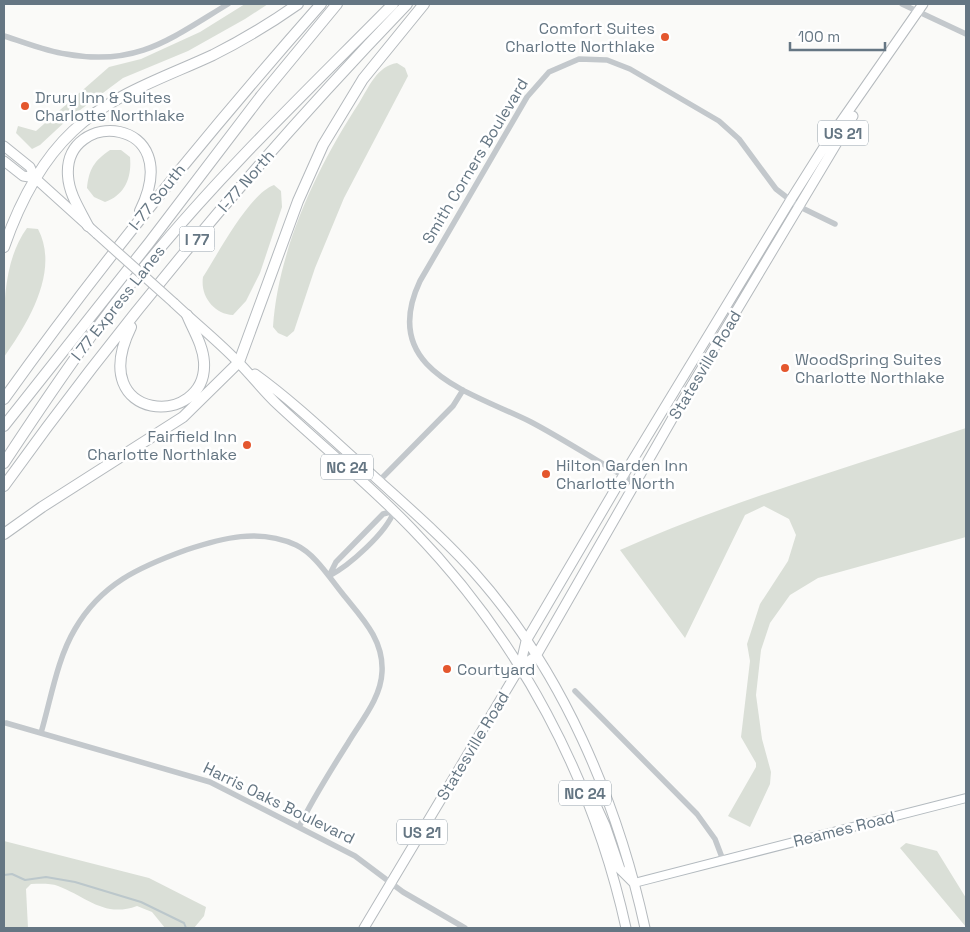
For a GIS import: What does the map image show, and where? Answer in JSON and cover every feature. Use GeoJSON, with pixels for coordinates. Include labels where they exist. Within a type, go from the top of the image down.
{"type":"FeatureCollection","features":[{"type":"Feature","properties":{"kind":"highway"},"geometry":{"type":"LineString","coordinates":[[4,247],[13,221],[35,178],[44,163],[69,135],[106,106],[229,47],[298,4]]}},
{"type":"Feature","properties":{"kind":"highway","name":"I-77 South"},"geometry":{"type":"LineString","coordinates":[[4,399],[131,229],[219,122],[321,4]]}},
{"type":"Feature","properties":{"kind":"highway","name":"I 77 Express Lanes"},"geometry":{"type":"LineString","coordinates":[[4,426],[138,258],[261,96],[338,4]]}},
{"type":"Feature","properties":{"kind":"highway","name":"I 77 Express Lanes"},"geometry":{"type":"LineString","coordinates":[[4,462],[78,354],[151,259],[242,158],[392,4]]}},
{"type":"Feature","properties":{"kind":"highway","name":"I-77 North"},"geometry":{"type":"LineString","coordinates":[[4,486],[139,310],[266,158],[407,4]]}},
{"type":"Feature","properties":{"kind":"highway"},"geometry":{"type":"LineString","coordinates":[[4,534],[42,507],[183,417],[239,362],[298,201],[323,145],[363,79],[424,4]]}},
{"type":"Feature","properties":{"kind":"highway"},"geometry":{"type":"LineString","coordinates":[[88,226],[70,188],[69,162],[74,150],[88,136],[100,132],[117,131],[133,136],[142,144],[152,166],[149,192],[131,229]]}},
{"type":"Feature","properties":{"kind":"highway"},"geometry":{"type":"LineString","coordinates":[[139,310],[120,350],[119,369],[124,385],[134,397],[147,405],[158,407],[170,406],[186,400],[198,387],[203,374],[202,350],[187,315]]}},
{"type":"Feature","properties":{"kind":"main road","name":"Statesville Road"},"geometry":{"type":"LineString","coordinates":[[520,667],[536,656],[674,417],[831,136],[886,60],[920,8]]}},
{"type":"Feature","properties":{"kind":"main road","name":"NC 24"},"geometry":{"type":"LineString","coordinates":[[4,146],[30,167],[35,178],[239,362],[284,395],[379,481],[457,554],[490,590],[536,656],[576,728],[597,773],[617,827],[645,928]]}},
{"type":"Feature","properties":{"kind":"main road","name":"NC 24"},"geometry":{"type":"LineString","coordinates":[[4,161],[23,176],[35,178]]}},
{"type":"Feature","properties":{"kind":"main road","name":"Statesville Road"},"geometry":{"type":"LineString","coordinates":[[364,928],[520,667],[526,641],[623,476],[678,385],[794,203]]}},
{"type":"Feature","properties":{"kind":"main road","name":"NC 24"},"geometry":{"type":"LineString","coordinates":[[239,362],[276,404],[394,511],[466,589],[520,667],[570,758],[605,848],[626,928]]}},
{"type":"Feature","properties":{"kind":"main road"},"geometry":{"type":"LineString","coordinates":[[674,417],[675,406],[683,391],[678,385]]}},
{"type":"Feature","properties":{"kind":"main road"},"geometry":{"type":"LineString","coordinates":[[661,438],[658,433],[665,421],[671,397]]}},
{"type":"Feature","properties":{"kind":"main road"},"geometry":{"type":"LineString","coordinates":[[570,758],[598,807],[620,869],[624,876],[634,883]]}},
{"type":"Feature","properties":{"kind":"main road","name":"Reames Road"},"geometry":{"type":"LineString","coordinates":[[634,883],[966,798]]}},
{"type":"Feature","properties":{"kind":"street"},"geometry":{"type":"LineString","coordinates":[[4,36],[65,54],[115,58],[140,52],[172,38],[228,4]]}},
{"type":"Feature","properties":{"kind":"street"},"geometry":{"type":"LineString","coordinates":[[902,4],[920,8],[966,34]]}},
{"type":"Feature","properties":{"kind":"street","name":"Smith Corners Boulevard"},"geometry":{"type":"LineString","coordinates":[[636,483],[538,426],[444,381],[420,356],[410,329],[410,305],[420,281],[532,90],[548,72],[573,61],[595,58],[607,60],[630,69],[719,121],[739,139],[764,174],[794,203],[835,224]]}},
{"type":"Feature","properties":{"kind":"street"},"geometry":{"type":"LineString","coordinates":[[379,481],[453,406],[463,390]]}},
{"type":"Feature","properties":{"kind":"street"},"geometry":{"type":"LineString","coordinates":[[329,576],[343,570],[391,521],[394,511]]}},
{"type":"Feature","properties":{"kind":"street"},"geometry":{"type":"LineString","coordinates":[[329,576],[336,562],[383,514],[394,511]]}},
{"type":"Feature","properties":{"kind":"street"},"geometry":{"type":"LineString","coordinates":[[41,733],[66,646],[74,629],[109,588],[135,570],[229,536],[273,537],[298,546],[308,552],[329,576],[376,639],[380,650],[382,671],[377,694],[316,795],[299,827]]}},
{"type":"Feature","properties":{"kind":"street"},"geometry":{"type":"LineString","coordinates":[[575,690],[701,818],[719,847],[723,860]]}},
{"type":"Feature","properties":{"kind":"street","name":"Harris Oaks Boulevard"},"geometry":{"type":"LineString","coordinates":[[6,723],[201,778],[355,856],[392,883],[465,928]]}},
{"type":"Feature","properties":{"kind":"shaded area"},"geometry":{"type":"Polygon","coordinates":[[[245,4],[268,4],[188,51],[123,78],[68,119],[40,145],[32,149],[16,133],[18,126],[36,131],[109,67],[141,59],[200,32],[245,4]]]}},
{"type":"Feature","properties":{"kind":"shaded area"},"geometry":{"type":"Polygon","coordinates":[[[397,63],[405,68],[408,76],[344,198],[315,268],[294,331],[287,337],[278,333],[273,327],[276,298],[291,239],[302,210],[343,128],[370,84],[384,68],[397,63]]]}},
{"type":"Feature","properties":{"kind":"shaded area"},"geometry":{"type":"Polygon","coordinates":[[[110,150],[121,150],[130,157],[130,171],[126,184],[118,195],[105,202],[94,197],[87,188],[93,166],[110,150]]]}},
{"type":"Feature","properties":{"kind":"shaded area"},"geometry":{"type":"Polygon","coordinates":[[[274,185],[281,191],[282,207],[260,273],[246,301],[233,315],[226,314],[214,308],[206,297],[203,277],[225,240],[254,200],[274,185]]]}},
{"type":"Feature","properties":{"kind":"shaded area"},"geometry":{"type":"Polygon","coordinates":[[[27,228],[38,229],[44,245],[43,279],[38,296],[23,329],[4,357],[4,307],[8,274],[12,257],[27,228]]]}},
{"type":"Feature","properties":{"kind":"shaded area"},"geometry":{"type":"Polygon","coordinates":[[[966,428],[966,537],[818,578],[790,595],[770,623],[761,650],[756,695],[762,739],[771,772],[770,784],[750,827],[728,816],[756,767],[756,763],[741,737],[750,661],[747,644],[760,604],[788,561],[796,535],[789,519],[764,506],[745,515],[685,638],[620,550],[705,515],[966,428]]]}},
{"type":"Feature","properties":{"kind":"shaded area"},"geometry":{"type":"Polygon","coordinates":[[[4,841],[149,878],[206,907],[204,916],[194,928],[165,928],[152,912],[137,906],[125,909],[105,908],[58,886],[31,884],[26,889],[28,928],[4,928],[4,841]]]}},
{"type":"Feature","properties":{"kind":"shaded area"},"geometry":{"type":"Polygon","coordinates":[[[906,843],[937,851],[966,898],[966,927],[900,848],[906,843]]]}},
{"type":"Feature","properties":{"kind":"waterway"},"geometry":{"type":"LineString","coordinates":[[4,875],[12,874],[25,880],[46,877],[75,882],[141,902],[184,923],[186,928]]}},
{"type":"Feature","properties":{"kind":"place","name":"Comfort Suites Charlotte Northlake"},"geometry":{"type":"Point","coordinates":[665,37]}},
{"type":"Feature","properties":{"kind":"place","name":"Drury Inn & Suites Charlotte Northlake"},"geometry":{"type":"Point","coordinates":[25,106]}},
{"type":"Feature","properties":{"kind":"place","name":"WoodSpring Suites Charlotte Northlake"},"geometry":{"type":"Point","coordinates":[785,368]}},
{"type":"Feature","properties":{"kind":"place","name":"Fairfield Inn Charlotte Northlake"},"geometry":{"type":"Point","coordinates":[247,445]}},
{"type":"Feature","properties":{"kind":"place","name":"Hilton Garden Inn Charlotte North"},"geometry":{"type":"Point","coordinates":[546,474]}},
{"type":"Feature","properties":{"kind":"place","name":"Courtyard"},"geometry":{"type":"Point","coordinates":[447,669]}}]}
